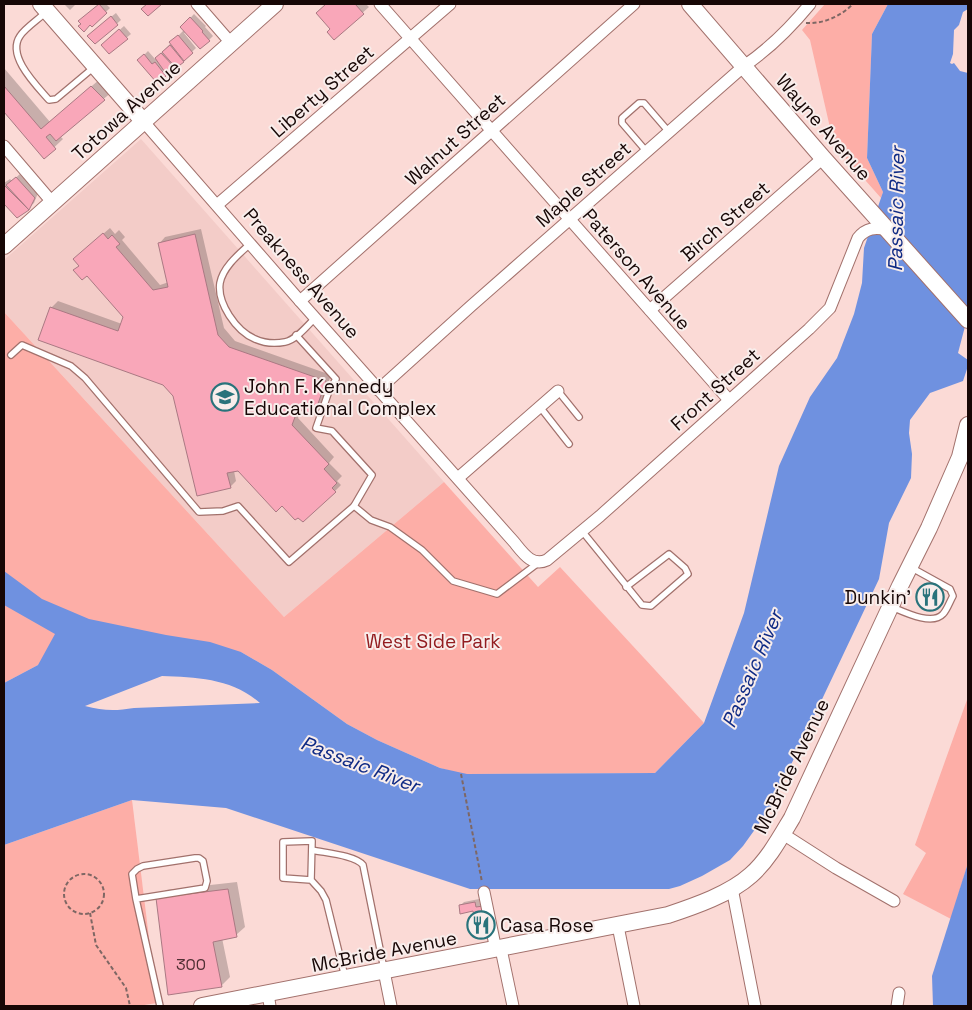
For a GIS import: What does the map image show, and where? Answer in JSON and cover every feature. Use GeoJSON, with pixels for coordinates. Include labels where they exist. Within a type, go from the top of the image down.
{"type":"FeatureCollection","features":[{"type":"Feature","properties":{"kind":"main road","name":"Totowa Avenue"},"geometry":{"type":"LineString","coordinates":[[4,246],[275,4]]}},
{"type":"Feature","properties":{"kind":"main road","name":"Wayne Avenue"},"geometry":{"type":"LineString","coordinates":[[690,4],[823,158],[968,320]]}},
{"type":"Feature","properties":{"kind":"main road","name":"Preakness Avenue"},"geometry":{"type":"LineString","coordinates":[[44,7],[143,121]]}},
{"type":"Feature","properties":{"kind":"main road","name":"McBride Avenue"},"geometry":{"type":"LineString","coordinates":[[202,1006],[269,1000],[345,979],[668,915],[694,907],[732,888],[751,875],[766,858],[792,818],[890,606],[929,528],[960,457],[968,426]]}},
{"type":"Feature","properties":{"kind":"street"},"geometry":{"type":"LineString","coordinates":[[197,4],[231,43]]}},
{"type":"Feature","properties":{"kind":"street","name":"Paterson Avenue"},"geometry":{"type":"LineString","coordinates":[[380,4],[729,400]]}},
{"type":"Feature","properties":{"kind":"street","name":"Liberty Street"},"geometry":{"type":"LineString","coordinates":[[217,205],[450,4]]}},
{"type":"Feature","properties":{"kind":"street","name":"Walnut Street"},"geometry":{"type":"LineString","coordinates":[[300,301],[634,4]]}},
{"type":"Feature","properties":{"kind":"street","name":"Maple Street"},"geometry":{"type":"LineString","coordinates":[[378,390],[744,66],[763,52],[810,4]]}},
{"type":"Feature","properties":{"kind":"street","name":"Preakness Avenue"},"geometry":{"type":"LineString","coordinates":[[143,121],[378,390],[529,559],[538,563]]}},
{"type":"Feature","properties":{"kind":"street"},"geometry":{"type":"LineString","coordinates":[[4,146],[52,202]]}},
{"type":"Feature","properties":{"kind":"street","name":"Birch Street"},"geometry":{"type":"LineString","coordinates":[[650,310],[823,158]]}},
{"type":"Feature","properties":{"kind":"street","name":"Front Street"},"geometry":{"type":"LineString","coordinates":[[538,563],[547,560],[582,531],[809,329],[830,308],[854,245],[863,232],[872,228],[888,230]]}},
{"type":"Feature","properties":{"kind":"street"},"geometry":{"type":"LineString","coordinates":[[458,478],[558,391]]}},
{"type":"Feature","properties":{"kind":"street"},"geometry":{"type":"LineString","coordinates":[[783,834],[836,868],[894,901]]}},
{"type":"Feature","properties":{"kind":"street"},"geometry":{"type":"LineString","coordinates":[[732,888],[755,1006]]}},
{"type":"Feature","properties":{"kind":"street"},"geometry":{"type":"LineString","coordinates":[[484,892],[513,1006]]}},
{"type":"Feature","properties":{"kind":"street"},"geometry":{"type":"LineString","coordinates":[[618,926],[634,1006]]}},
{"type":"Feature","properties":{"kind":"street"},"geometry":{"type":"LineString","coordinates":[[384,971],[391,1006]]}},
{"type":"Feature","properties":{"kind":"street"},"geometry":{"type":"LineString","coordinates":[[897,1006],[899,993]]}},
{"type":"Feature","properties":{"kind":"lane"},"geometry":{"type":"LineString","coordinates":[[44,7],[19,36],[17,47],[19,62],[34,83],[49,100],[56,99],[95,66]]}},
{"type":"Feature","properties":{"kind":"lane"},"geometry":{"type":"LineString","coordinates":[[647,152],[622,123],[622,118],[639,103],[644,103],[669,132]]}},
{"type":"Feature","properties":{"kind":"lane"},"geometry":{"type":"LineString","coordinates":[[250,244],[226,269],[220,282],[220,296],[227,312],[238,326],[253,338],[268,343],[287,342],[315,318]]}},
{"type":"Feature","properties":{"kind":"lane"},"geometry":{"type":"LineString","coordinates":[[11,355],[22,346],[71,366],[85,378],[199,512],[223,511],[238,506],[289,562],[354,506],[372,475],[332,431],[316,428],[329,391],[336,379],[296,336]]}},
{"type":"Feature","properties":{"kind":"lane"},"geometry":{"type":"LineString","coordinates":[[558,391],[579,417]]}},
{"type":"Feature","properties":{"kind":"lane"},"geometry":{"type":"LineString","coordinates":[[540,407],[569,444]]}},
{"type":"Feature","properties":{"kind":"lane"},"geometry":{"type":"LineString","coordinates":[[354,506],[371,520],[390,528],[422,550],[453,581],[497,594],[538,563]]}},
{"type":"Feature","properties":{"kind":"lane"},"geometry":{"type":"LineString","coordinates":[[582,531],[626,588],[642,605],[651,606],[688,574],[685,568],[669,554],[626,588]]}},
{"type":"Feature","properties":{"kind":"lane"},"geometry":{"type":"LineString","coordinates":[[890,606],[916,617],[936,618],[944,614],[952,596],[950,589],[910,566]]}},
{"type":"Feature","properties":{"kind":"lane"},"geometry":{"type":"LineString","coordinates":[[311,880],[312,841],[283,842],[283,878],[311,880],[326,900],[345,979]]}},
{"type":"Feature","properties":{"kind":"lane"},"geometry":{"type":"LineString","coordinates":[[312,850],[352,858],[363,865],[384,971]]}},
{"type":"Feature","properties":{"kind":"lane"},"geometry":{"type":"LineString","coordinates":[[136,899],[205,888],[207,881],[203,861],[195,858],[143,866],[132,874],[136,899],[160,1006]]}},
{"type":"Feature","properties":{"kind":"path"},"geometry":{"type":"LineString","coordinates":[[796,19],[808,24],[826,22],[847,10],[853,4]]}},
{"type":"Feature","properties":{"kind":"path"},"geometry":{"type":"LineString","coordinates":[[461,774],[484,892]]}},
{"type":"Feature","properties":{"kind":"path"},"geometry":{"type":"LineString","coordinates":[[80,873],[96,876],[104,888],[103,901],[100,908],[90,913],[76,912],[64,900],[66,883],[80,873]]}},
{"type":"Feature","properties":{"kind":"path"},"geometry":{"type":"LineString","coordinates":[[90,913],[96,945],[126,988],[130,1006]]}},
{"type":"Feature","properties":{"kind":"shaded area","name":"John F. Kennedy Educational Complex"},"geometry":{"type":"Polygon","coordinates":[[[141,139],[444,482],[284,617],[4,312],[4,260],[141,139]]]}},
{"type":"Feature","properties":{"kind":"green space"},"geometry":{"type":"Polygon","coordinates":[[[825,4],[888,4],[872,34],[867,158],[883,192],[881,198],[828,138],[831,132],[810,40],[802,30],[825,4]]]}},
{"type":"Feature","properties":{"kind":"green space","name":"West Side Park"},"geometry":{"type":"Polygon","coordinates":[[[4,312],[284,617],[444,482],[538,587],[560,567],[704,723],[655,773],[461,774],[440,768],[377,740],[347,724],[272,670],[241,652],[38,665],[4,683],[4,312]]]}},
{"type":"Feature","properties":{"kind":"green space"},"geometry":{"type":"Polygon","coordinates":[[[968,697],[968,863],[951,919],[903,894],[926,853],[915,845],[968,697]]]}},
{"type":"Feature","properties":{"kind":"green space"},"geometry":{"type":"Polygon","coordinates":[[[132,800],[157,1003],[138,1006],[4,1006],[4,845],[132,800]]]}},
{"type":"Feature","properties":{"kind":"water","name":"Passaic River"},"geometry":{"type":"Polygon","coordinates":[[[888,4],[968,4],[968,9],[963,12],[959,25],[954,30],[953,54],[950,63],[954,63],[960,71],[968,73],[968,315],[958,353],[968,360],[967,369],[963,381],[930,393],[910,420],[911,478],[889,523],[879,579],[771,807],[743,846],[730,860],[702,876],[669,889],[470,889],[226,808],[132,800],[4,845],[4,683],[38,665],[55,634],[4,605],[4,571],[42,599],[89,619],[210,642],[241,652],[272,670],[347,724],[377,740],[440,768],[467,774],[655,773],[704,723],[744,613],[779,466],[810,397],[837,358],[854,314],[862,283],[864,248],[883,192],[867,158],[872,34],[888,4]],[[162,676],[85,706],[115,710],[260,703],[249,695],[226,684],[175,676],[162,676]]]}},
{"type":"Feature","properties":{"kind":"water"},"geometry":{"type":"Polygon","coordinates":[[[968,863],[968,1006],[933,1006],[932,976],[968,863]]]}},
{"type":"Feature","properties":{"kind":"building"},"geometry":{"type":"Polygon","coordinates":[[[99,4],[107,13],[92,27],[90,25],[84,32],[78,26],[81,24],[78,21],[99,4]]]}},
{"type":"Feature","properties":{"kind":"building"},"geometry":{"type":"Polygon","coordinates":[[[147,4],[162,4],[148,16],[141,9],[147,4]]]}},
{"type":"Feature","properties":{"kind":"building"},"geometry":{"type":"Polygon","coordinates":[[[326,4],[355,4],[364,14],[334,40],[327,32],[330,29],[316,13],[326,4]]]}},
{"type":"Feature","properties":{"kind":"building"},"geometry":{"type":"Polygon","coordinates":[[[111,16],[118,25],[95,44],[87,36],[111,16]]]}},
{"type":"Feature","properties":{"kind":"building"},"geometry":{"type":"Polygon","coordinates":[[[190,17],[210,41],[200,49],[180,27],[190,17]]]}},
{"type":"Feature","properties":{"kind":"building"},"geometry":{"type":"Polygon","coordinates":[[[119,29],[128,39],[109,54],[101,45],[119,29]]]}},
{"type":"Feature","properties":{"kind":"building"},"geometry":{"type":"Polygon","coordinates":[[[178,35],[193,53],[184,61],[169,42],[178,35]]]}},
{"type":"Feature","properties":{"kind":"building"},"geometry":{"type":"Polygon","coordinates":[[[170,45],[184,62],[176,68],[162,52],[170,45]]]}},
{"type":"Feature","properties":{"kind":"building"},"geometry":{"type":"Polygon","coordinates":[[[161,53],[176,69],[167,75],[155,58],[161,53]]]}},
{"type":"Feature","properties":{"kind":"building"},"geometry":{"type":"Polygon","coordinates":[[[144,54],[152,64],[155,62],[166,76],[157,83],[137,60],[144,54]]]}},
{"type":"Feature","properties":{"kind":"building"},"geometry":{"type":"Polygon","coordinates":[[[4,86],[41,129],[91,86],[105,100],[56,141],[50,134],[46,137],[56,149],[44,159],[4,112],[4,86]]]}},
{"type":"Feature","properties":{"kind":"building"},"geometry":{"type":"Polygon","coordinates":[[[16,177],[35,198],[29,210],[6,185],[16,177]]]}},
{"type":"Feature","properties":{"kind":"building"},"geometry":{"type":"Polygon","coordinates":[[[4,185],[29,210],[17,218],[4,204],[4,185]]]}},
{"type":"Feature","properties":{"kind":"building"},"geometry":{"type":"Polygon","coordinates":[[[103,233],[108,239],[112,235],[120,244],[116,247],[153,290],[168,287],[158,243],[195,234],[218,335],[229,347],[326,381],[314,415],[298,409],[292,425],[329,464],[324,469],[337,483],[332,488],[336,492],[303,522],[298,518],[295,520],[282,506],[276,512],[238,471],[227,473],[231,488],[197,496],[173,396],[163,385],[38,340],[50,307],[118,331],[123,317],[87,276],[82,280],[73,270],[79,266],[73,259],[103,233]]]}},
{"type":"Feature","properties":{"kind":"building"},"geometry":{"type":"Polygon","coordinates":[[[228,889],[237,937],[213,942],[222,987],[168,995],[156,898],[228,889]]]}},
{"type":"Feature","properties":{"kind":"building","name":"Casa Rose"},"geometry":{"type":"Polygon","coordinates":[[[475,902],[476,907],[483,906],[489,936],[478,938],[473,911],[460,914],[459,905],[475,902]]]}},
{"type":"Feature","properties":{"kind":"place","name":"John F. Kennedy Educational Complex"},"geometry":{"type":"Point","coordinates":[225,397]}},
{"type":"Feature","properties":{"kind":"place","name":"Dunkin'"},"geometry":{"type":"Point","coordinates":[930,597]}},
{"type":"Feature","properties":{"kind":"place","name":"Casa Rose"},"geometry":{"type":"Point","coordinates":[481,925]}}]}
